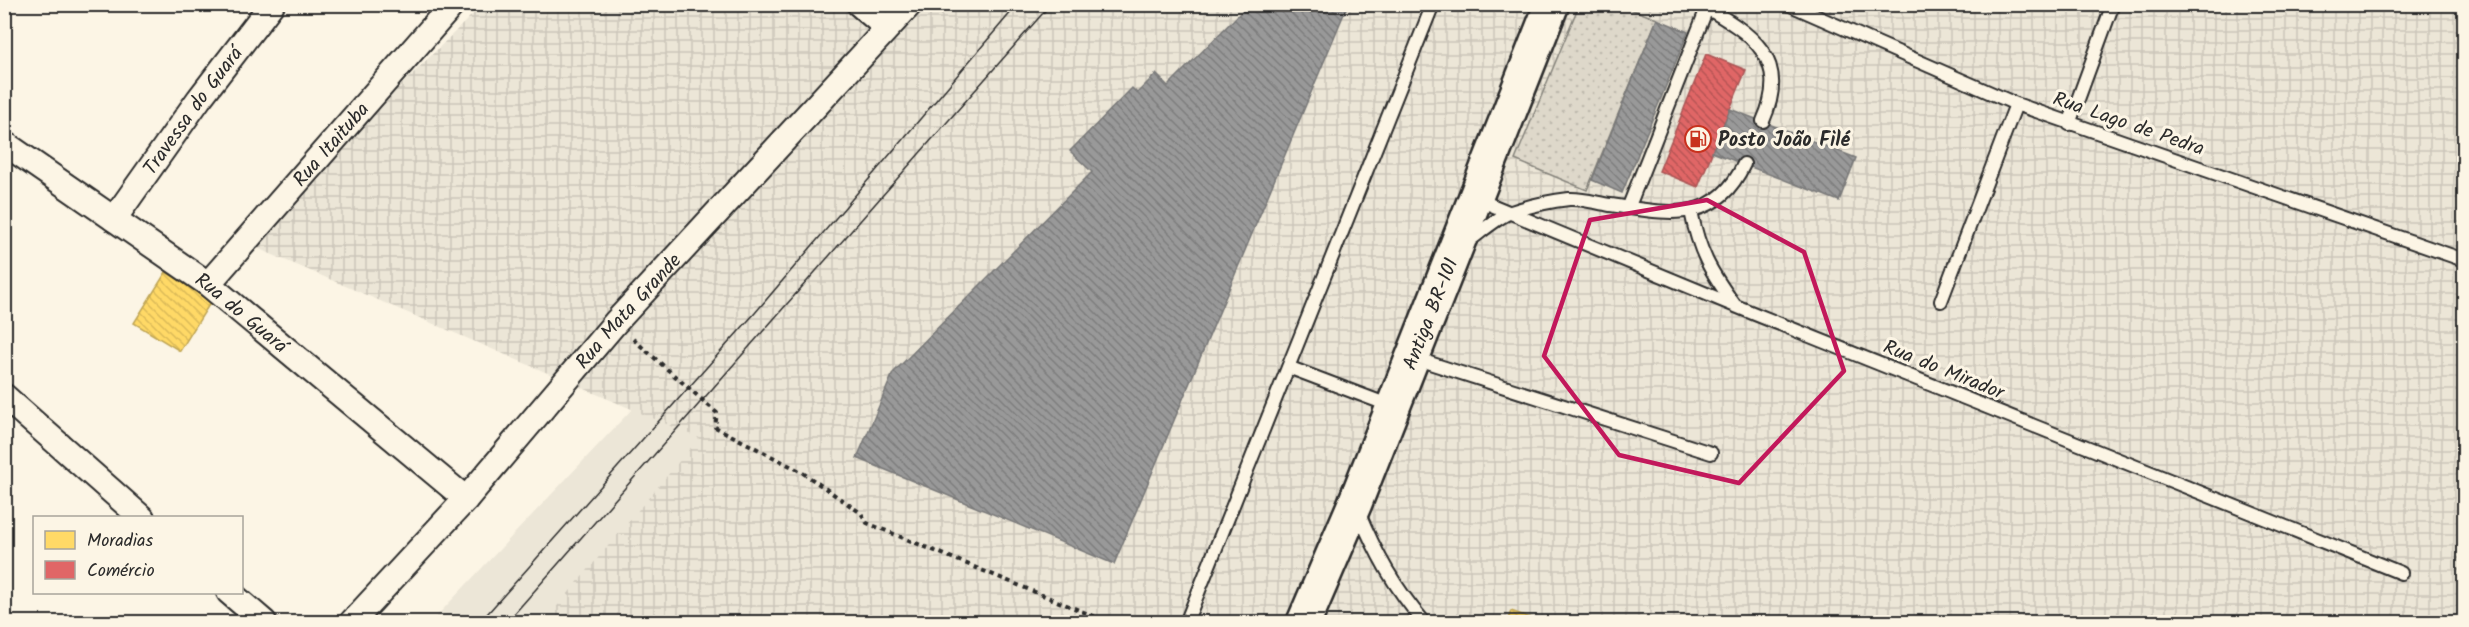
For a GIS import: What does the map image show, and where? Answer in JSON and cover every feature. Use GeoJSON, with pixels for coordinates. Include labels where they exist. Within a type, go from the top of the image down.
{"type":"FeatureCollection","features":[{"type":"Feature","properties":{"kind":"main road","name":"Antiga BR-101"},"geometry":{"type":"LineString","coordinates":[[1305,622],[1355,503],[1473,197],[1552,4]]}},
{"type":"Feature","properties":{"kind":"street","name":"Travessa do Guará"},"geometry":{"type":"LineString","coordinates":[[114,219],[246,34],[272,4]]}},
{"type":"Feature","properties":{"kind":"street","name":"Rua Itaituba"},"geometry":{"type":"LineString","coordinates":[[208,284],[453,4]]}},
{"type":"Feature","properties":{"kind":"street"},"geometry":{"type":"LineString","coordinates":[[859,4],[887,28]]}},
{"type":"Feature","properties":{"kind":"street","name":"Rua Mata Grande"},"geometry":{"type":"LineString","coordinates":[[352,622],[466,499],[615,323],[910,4]]}},
{"type":"Feature","properties":{"kind":"street","name":"Rua do Guará"},"geometry":{"type":"LineString","coordinates":[[4,143],[208,284],[466,499]]}},
{"type":"Feature","properties":{"kind":"street"},"geometry":{"type":"LineString","coordinates":[[4,396],[140,516]]}},
{"type":"Feature","properties":{"kind":"street"},"geometry":{"type":"LineString","coordinates":[[231,594],[264,622]]}},
{"type":"Feature","properties":{"kind":"lane"},"geometry":{"type":"LineString","coordinates":[[1188,618],[1433,4]]}},
{"type":"Feature","properties":{"kind":"lane","name":"Rua Lago de Pedra"},"geometry":{"type":"LineString","coordinates":[[1788,4],[2016,104],[2464,260]]}},
{"type":"Feature","properties":{"kind":"lane"},"geometry":{"type":"LineString","coordinates":[[2069,124],[2113,4]]}},
{"type":"Feature","properties":{"kind":"lane"},"geometry":{"type":"LineString","coordinates":[[1629,206],[1704,6],[1755,40],[1766,54],[1773,78],[1771,104],[1763,121]]}},
{"type":"Feature","properties":{"kind":"lane"},"geometry":{"type":"LineString","coordinates":[[1941,301],[2016,104]]}},
{"type":"Feature","properties":{"kind":"lane"},"geometry":{"type":"LineString","coordinates":[[1452,252],[1510,212],[1572,199],[1691,212],[1705,207],[1722,196],[1736,182],[1744,164]]}},
{"type":"Feature","properties":{"kind":"lane","name":"Rua do Mirador"},"geometry":{"type":"LineString","coordinates":[[1473,197],[1735,306],[2401,573]]}},
{"type":"Feature","properties":{"kind":"lane"},"geometry":{"type":"LineString","coordinates":[[1691,212],[1696,236],[1708,269],[1735,306]]}},
{"type":"Feature","properties":{"kind":"lane"},"geometry":{"type":"LineString","coordinates":[[1411,357],[1711,453]]}},
{"type":"Feature","properties":{"kind":"lane"},"geometry":{"type":"LineString","coordinates":[[1288,367],[1392,406]]}},
{"type":"Feature","properties":{"kind":"lane"},"geometry":{"type":"LineString","coordinates":[[1355,503],[1377,556],[1407,602],[1425,622]]}},
{"type":"Feature","properties":{"kind":"path"},"geometry":{"type":"LineString","coordinates":[[615,323],[717,413],[715,427],[800,471],[861,513],[867,523],[1108,622]]}},
{"type":"Feature","properties":{"kind":"highlighted area"},"geometry":{"type":"Polygon","coordinates":[[[1707,200],[1804,252],[1844,371],[1739,483],[1619,455],[1544,356],[1590,220],[1707,200]]]}},
{"type":"Feature","properties":{"kind":"shaded area"},"geometry":{"type":"Polygon","coordinates":[[[482,5],[2464,5],[2464,622],[544,622],[699,438],[243,242],[482,5]]]}},
{"type":"Feature","properties":{"kind":"shaded area"},"geometry":{"type":"Polygon","coordinates":[[[1579,5],[1620,5],[1657,19],[1587,190],[1515,160],[1579,5]]]}},
{"type":"Feature","properties":{"kind":"shaded area"},"geometry":{"type":"Polygon","coordinates":[[[923,58],[603,622],[431,622],[685,353],[923,58]]]}},
{"type":"Feature","properties":{"kind":"building: Moradias"},"geometry":{"type":"Polygon","coordinates":[[[166,272],[212,300],[180,351],[134,323],[166,272]]]}},
{"type":"Feature","properties":{"kind":"building: Moradias"},"geometry":{"type":"Polygon","coordinates":[[[1511,611],[1542,622],[1507,622],[1511,611]]]}},
{"type":"Feature","properties":{"kind":"building: Comércio"},"geometry":{"type":"Polygon","coordinates":[[[1706,54],[1746,70],[1698,187],[1659,171],[1706,54]]]}},
{"type":"Feature","properties":{"kind":"building: Indústria"},"geometry":{"type":"Polygon","coordinates":[[[1249,4],[1348,4],[1114,564],[857,458],[893,373],[1092,172],[1070,151],[1132,88],[1137,93],[1156,74],[1168,86],[1249,4]]]}},
{"type":"Feature","properties":{"kind":"building: Indústria"},"geometry":{"type":"Polygon","coordinates":[[[1657,19],[1688,32],[1622,193],[1592,180],[1657,19]]]}},
{"type":"Feature","properties":{"kind":"building: Indústria"},"geometry":{"type":"Polygon","coordinates":[[[1730,109],[1856,158],[1839,201],[1712,152],[1730,109]]]}},
{"type":"Feature","properties":{"kind":"tram line"},"geometry":{"type":"LineString","coordinates":[[480,622],[755,313],[1018,4]]}},
{"type":"Feature","properties":{"kind":"tram line"},"geometry":{"type":"LineString","coordinates":[[507,622],[1051,4]]}},
{"type":"Feature","properties":{"kind":"place","name":"Posto João Filé"},"geometry":{"type":"Point","coordinates":[1698,139]}}]}
